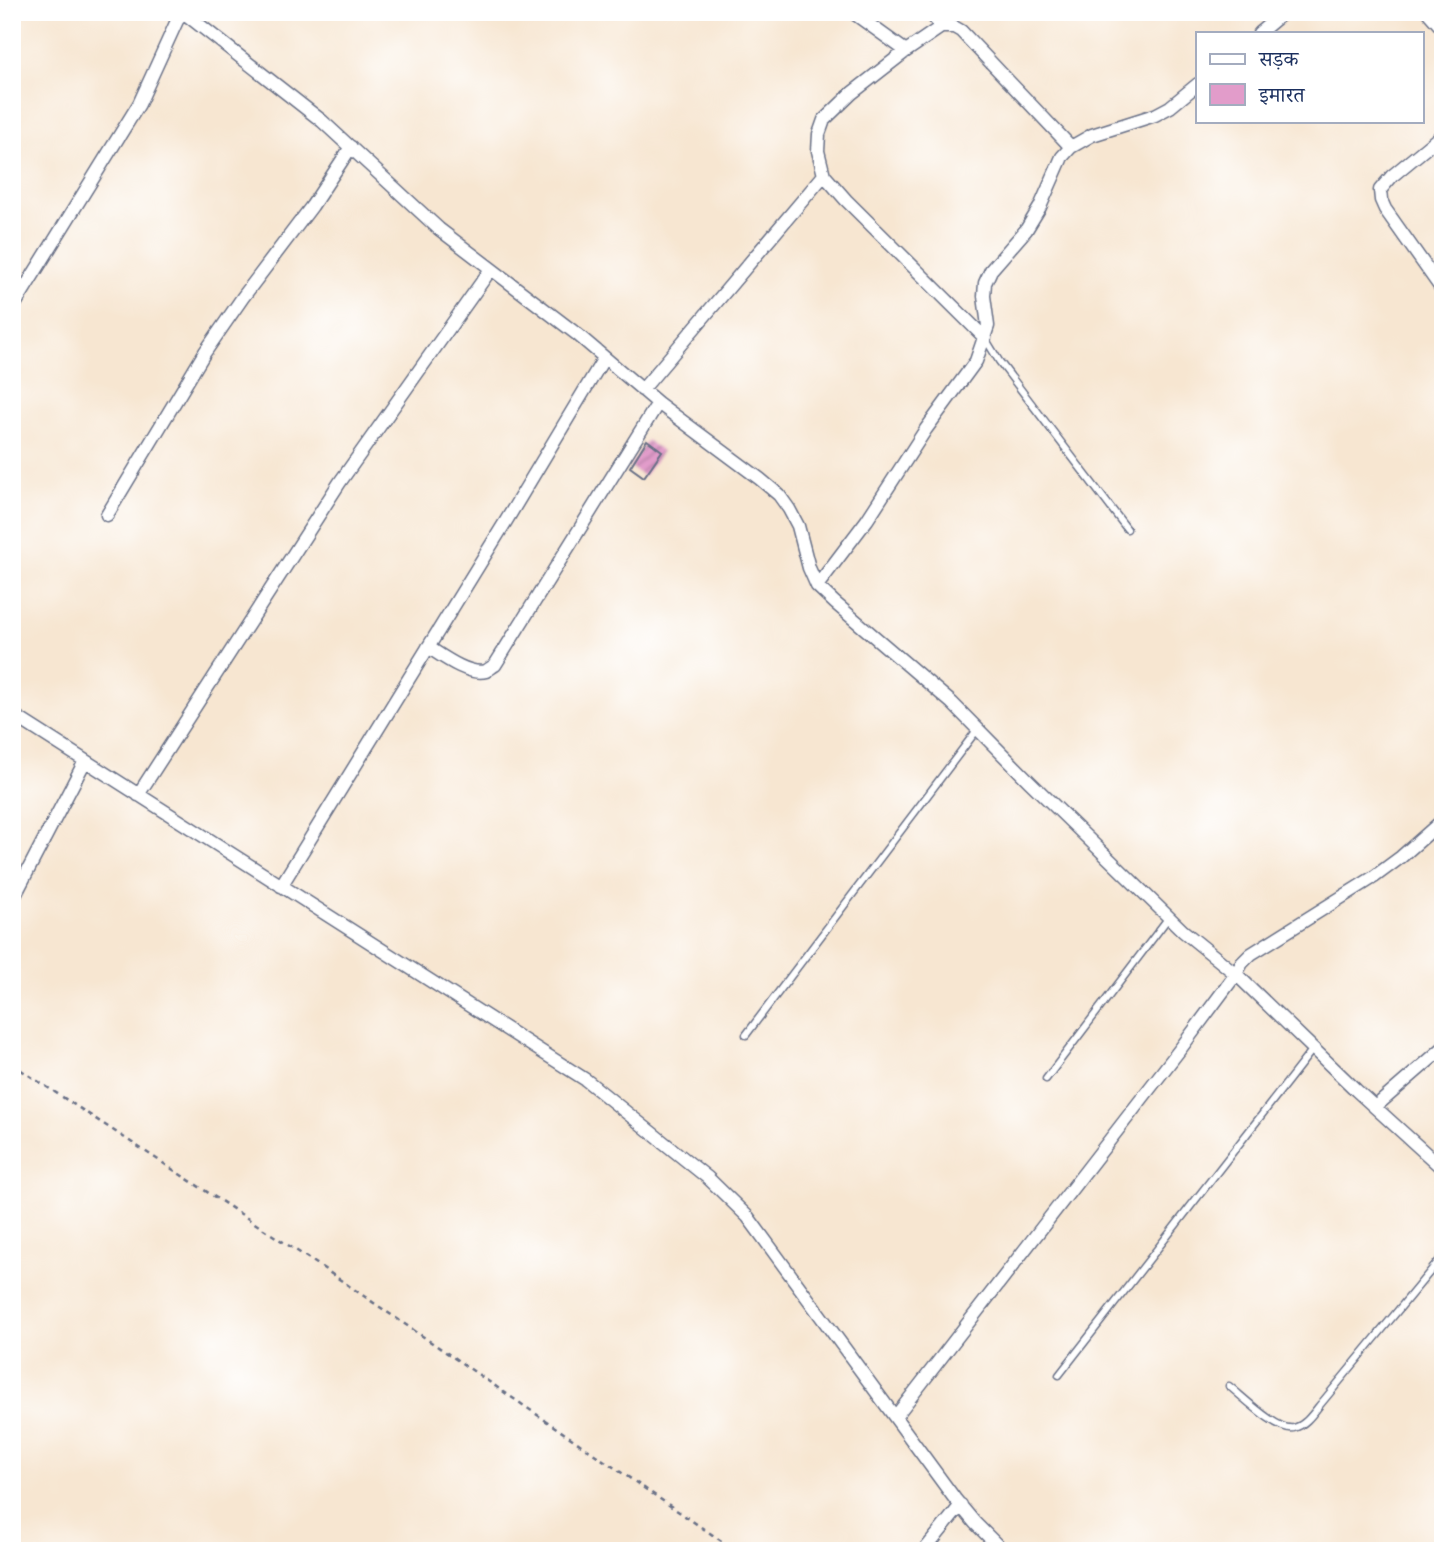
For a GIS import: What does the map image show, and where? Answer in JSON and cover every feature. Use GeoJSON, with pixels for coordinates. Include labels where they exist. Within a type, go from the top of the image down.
{"type":"FeatureCollection","features":[{"type":"Feature","properties":{"kind":"street"},"geometry":{"type":"LineString","coordinates":[[12,309],[139,104],[182,12],[322,121],[439,229],[779,495],[798,526],[809,568],[817,586],[952,703],[1183,931],[1236,974],[1443,1169]]}},
{"type":"Feature","properties":{"kind":"street"},"geometry":{"type":"LineString","coordinates":[[852,12],[905,51]]}},
{"type":"Feature","properties":{"kind":"street"},"geometry":{"type":"LineString","coordinates":[[930,12],[941,27]]}},
{"type":"Feature","properties":{"kind":"street"},"geometry":{"type":"LineString","coordinates":[[1260,32],[1284,12]]}},
{"type":"Feature","properties":{"kind":"street"},"geometry":{"type":"LineString","coordinates":[[1428,12],[1443,29]]}},
{"type":"Feature","properties":{"kind":"street"},"geometry":{"type":"LineString","coordinates":[[985,338],[824,175],[818,151],[819,134],[824,120],[852,93],[905,51],[941,27],[954,27],[961,31],[1071,147]]}},
{"type":"Feature","properties":{"kind":"street"},"geometry":{"type":"LineString","coordinates":[[817,586],[867,520],[926,429],[976,361],[988,326],[985,283],[991,270],[1026,230],[1040,207],[1062,157],[1071,147],[1092,135],[1155,115],[1170,107],[1196,86]]}},
{"type":"Feature","properties":{"kind":"street"},"geometry":{"type":"LineString","coordinates":[[1443,134],[1392,176],[1380,190],[1385,209],[1443,292]]}},
{"type":"Feature","properties":{"kind":"street"},"geometry":{"type":"LineString","coordinates":[[107,515],[205,352],[312,206],[351,147]]}},
{"type":"Feature","properties":{"kind":"street"},"geometry":{"type":"LineString","coordinates":[[642,390],[824,175]]}},
{"type":"Feature","properties":{"kind":"street"},"geometry":{"type":"LineString","coordinates":[[138,795],[340,482],[491,269]]}},
{"type":"Feature","properties":{"kind":"street"},"geometry":{"type":"LineString","coordinates":[[281,886],[604,358]]}},
{"type":"Feature","properties":{"kind":"street"},"geometry":{"type":"LineString","coordinates":[[428,647],[476,672],[487,671],[495,664],[658,403]]}},
{"type":"Feature","properties":{"kind":"street"},"geometry":{"type":"LineString","coordinates":[[12,714],[586,1080],[708,1178],[748,1217],[961,1505],[1003,1551]]}},
{"type":"Feature","properties":{"kind":"street"},"geometry":{"type":"LineString","coordinates":[[12,901],[85,761]]}},
{"type":"Feature","properties":{"kind":"street"},"geometry":{"type":"LineString","coordinates":[[897,1416],[1181,1048],[1242,963],[1251,954],[1374,877],[1443,820]]}},
{"type":"Feature","properties":{"kind":"street"},"geometry":{"type":"LineString","coordinates":[[1375,1107],[1443,1048]]}},
{"type":"Feature","properties":{"kind":"street"},"geometry":{"type":"LineString","coordinates":[[924,1551],[961,1505]]}},
{"type":"Feature","properties":{"kind":"lane"},"geometry":{"type":"LineString","coordinates":[[985,338],[999,362],[1127,529]]}},
{"type":"Feature","properties":{"kind":"lane"},"geometry":{"type":"LineString","coordinates":[[746,1035],[978,728]]}},
{"type":"Feature","properties":{"kind":"lane"},"geometry":{"type":"LineString","coordinates":[[1046,1079],[1169,917]]}},
{"type":"Feature","properties":{"kind":"lane"},"geometry":{"type":"LineString","coordinates":[[1059,1374],[1313,1049]]}},
{"type":"Feature","properties":{"kind":"lane"},"geometry":{"type":"LineString","coordinates":[[1229,1385],[1273,1421],[1286,1429],[1297,1428],[1314,1413],[1443,1256]]}},
{"type":"Feature","properties":{"kind":"path"},"geometry":{"type":"LineString","coordinates":[[12,1064],[309,1258],[736,1551]]}},
{"type":"Feature","properties":{"kind":"building"},"geometry":{"type":"Polygon","coordinates":[[[647,440],[662,451],[644,477],[630,467],[647,440]]]}}]}
